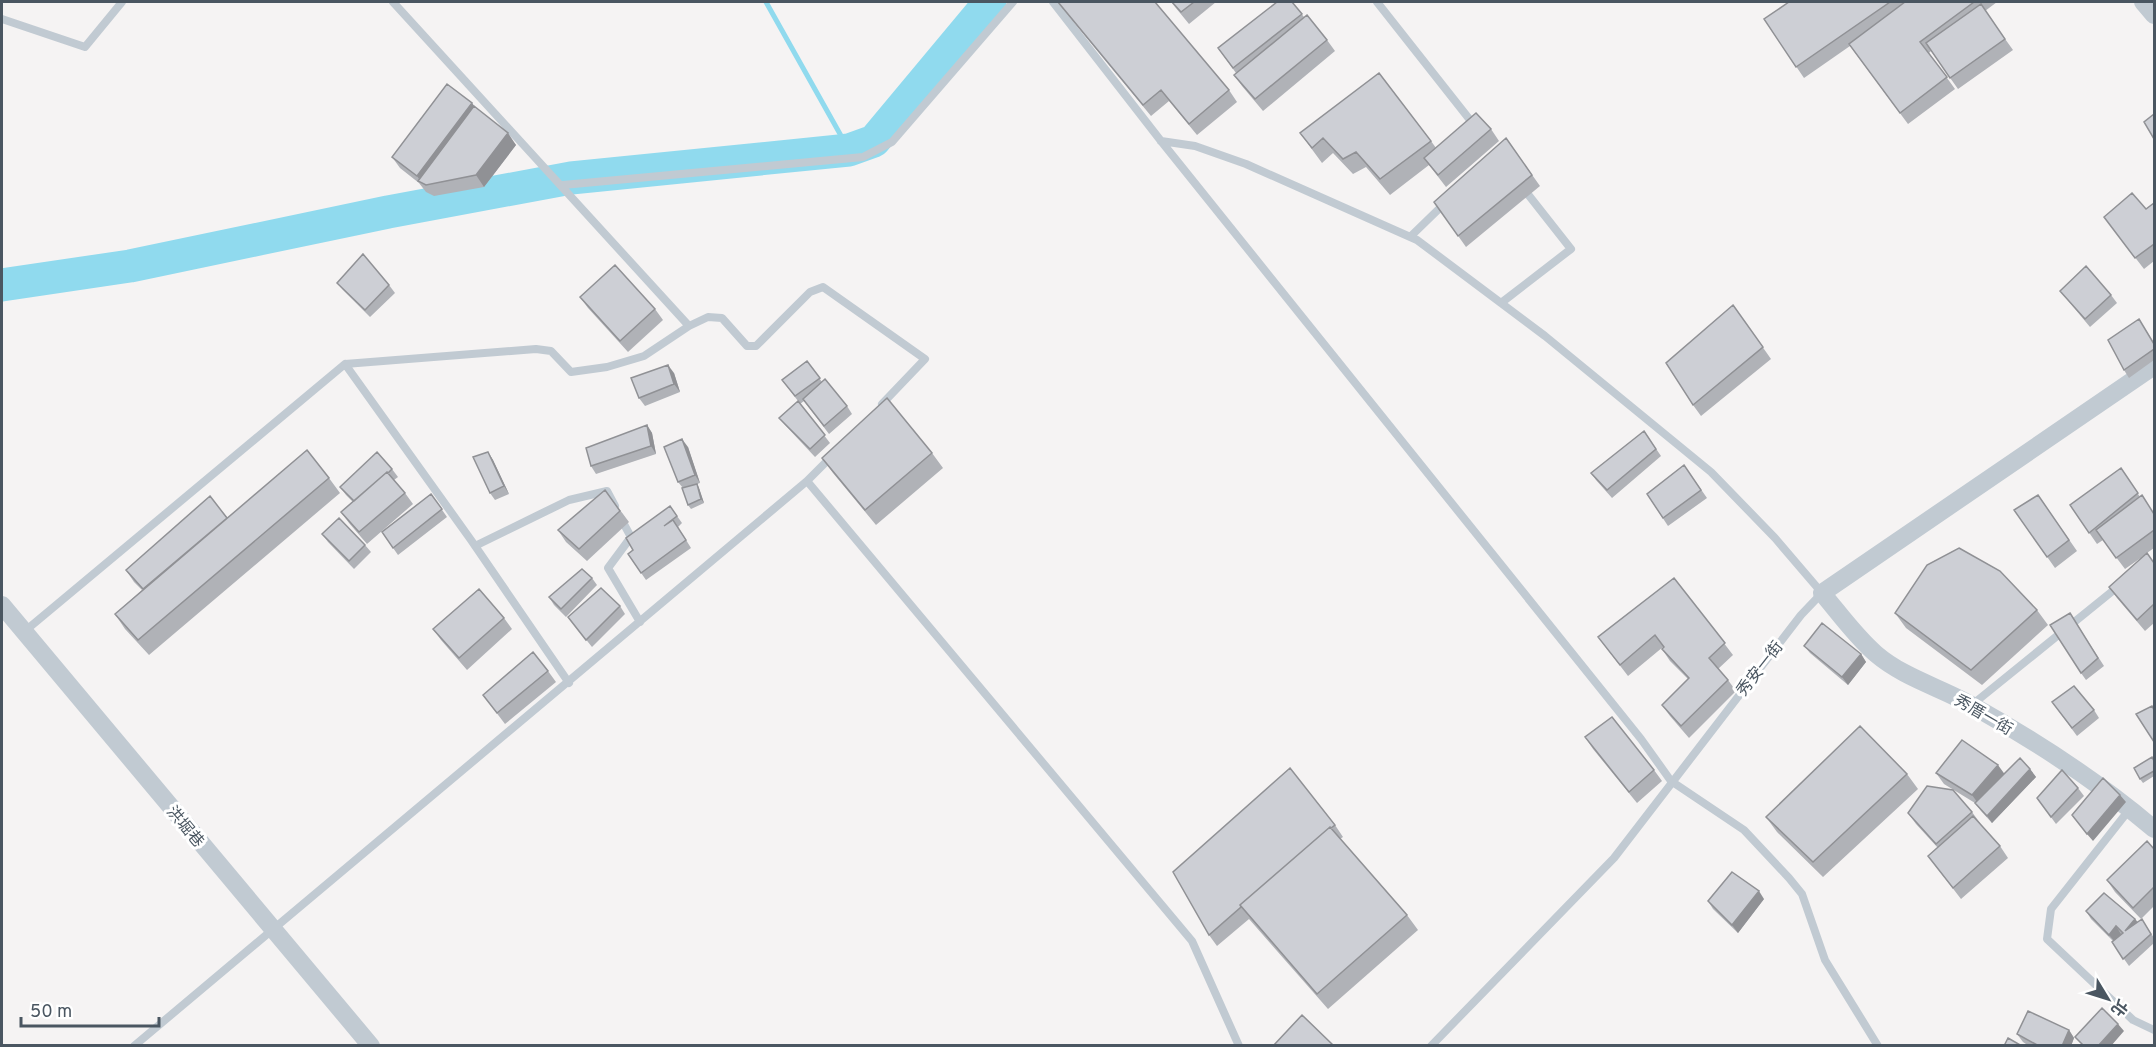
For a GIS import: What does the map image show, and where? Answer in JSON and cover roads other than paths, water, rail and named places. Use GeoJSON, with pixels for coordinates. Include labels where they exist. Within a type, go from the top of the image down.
{"type":"FeatureCollection","features":[{"type":"Feature","properties":{"kind":"street"},"geometry":{"type":"LineString","coordinates":[[2143,2],[2154,15]]}},
{"type":"Feature","properties":{"kind":"street","name":"秀安一街"},"geometry":{"type":"LineString","coordinates":[[1822,593],[2154,366]]}},
{"type":"Feature","properties":{"kind":"street","name":"秀厝一街"},"geometry":{"type":"LineString","coordinates":[[1822,593],[1876,654],[1902,671],[1972,705],[2058,758],[2130,809],[2154,829]]}},
{"type":"Feature","properties":{"kind":"street","name":"洪堀巷"},"geometry":{"type":"LineString","coordinates":[[2,605],[371,1046]]}},
{"type":"Feature","properties":{"kind":"lane"},"geometry":{"type":"LineString","coordinates":[[2,19],[85,47],[122,2]]}},
{"type":"Feature","properties":{"kind":"lane"},"geometry":{"type":"LineString","coordinates":[[393,2],[563,185],[689,326]]}},
{"type":"Feature","properties":{"kind":"lane"},"geometry":{"type":"LineString","coordinates":[[563,185],[863,157],[892,142],[1013,2]]}},
{"type":"Feature","properties":{"kind":"lane"},"geometry":{"type":"LineString","coordinates":[[1053,2],[1161,141],[1641,739],[1671,781],[1744,830],[1802,894],[1825,960],[1878,1046]]}},
{"type":"Feature","properties":{"kind":"lane"},"geometry":{"type":"LineString","coordinates":[[1377,2],[1482,136]]}},
{"type":"Feature","properties":{"kind":"lane"},"geometry":{"type":"LineString","coordinates":[[1161,141],[1195,146],[1246,164],[1410,237],[1501,303],[1624,399],[1711,472],[1775,538],[1822,593]]}},
{"type":"Feature","properties":{"kind":"lane"},"geometry":{"type":"LineString","coordinates":[[1501,303],[1571,249],[1517,180]]}},
{"type":"Feature","properties":{"kind":"lane"},"geometry":{"type":"LineString","coordinates":[[1410,237],[1453,195]]}},
{"type":"Feature","properties":{"kind":"lane"},"geometry":{"type":"LineString","coordinates":[[24,632],[345,364],[536,349],[551,351],[571,372],[607,367],[644,356],[708,316],[722,318],[747,346],[756,346],[810,292],[823,287],[925,359],[878,408]]}},
{"type":"Feature","properties":{"kind":"lane"},"geometry":{"type":"LineString","coordinates":[[345,364],[475,546],[569,683]]}},
{"type":"Feature","properties":{"kind":"lane"},"geometry":{"type":"LineString","coordinates":[[134,1046],[272,928],[569,683],[807,481],[839,448]]}},
{"type":"Feature","properties":{"kind":"lane"},"geometry":{"type":"LineString","coordinates":[[807,481],[1192,941],[1239,1046]]}},
{"type":"Feature","properties":{"kind":"lane"},"geometry":{"type":"LineString","coordinates":[[475,546],[569,500],[607,491],[631,537],[608,568],[640,622]]}},
{"type":"Feature","properties":{"kind":"lane"},"geometry":{"type":"LineString","coordinates":[[1972,705],[2127,579]]}},
{"type":"Feature","properties":{"kind":"lane","name":"秀安一街"},"geometry":{"type":"LineString","coordinates":[[1431,1046],[1614,858],[1801,615],[1822,593]]}},
{"type":"Feature","properties":{"kind":"lane"},"geometry":{"type":"LineString","coordinates":[[2130,809],[2051,909],[2047,939],[2133,1020],[2154,1030]]}},
{"type":"Feature","properties":{"kind":"waterway"},"geometry":{"type":"LineString","coordinates":[[766,2],[849,150]]}},
{"type":"Feature","properties":{"kind":"waterway"},"geometry":{"type":"LineString","coordinates":[[2,285],[130,266],[388,212],[571,178],[849,150],[874,141],[990,2]]}}]}
